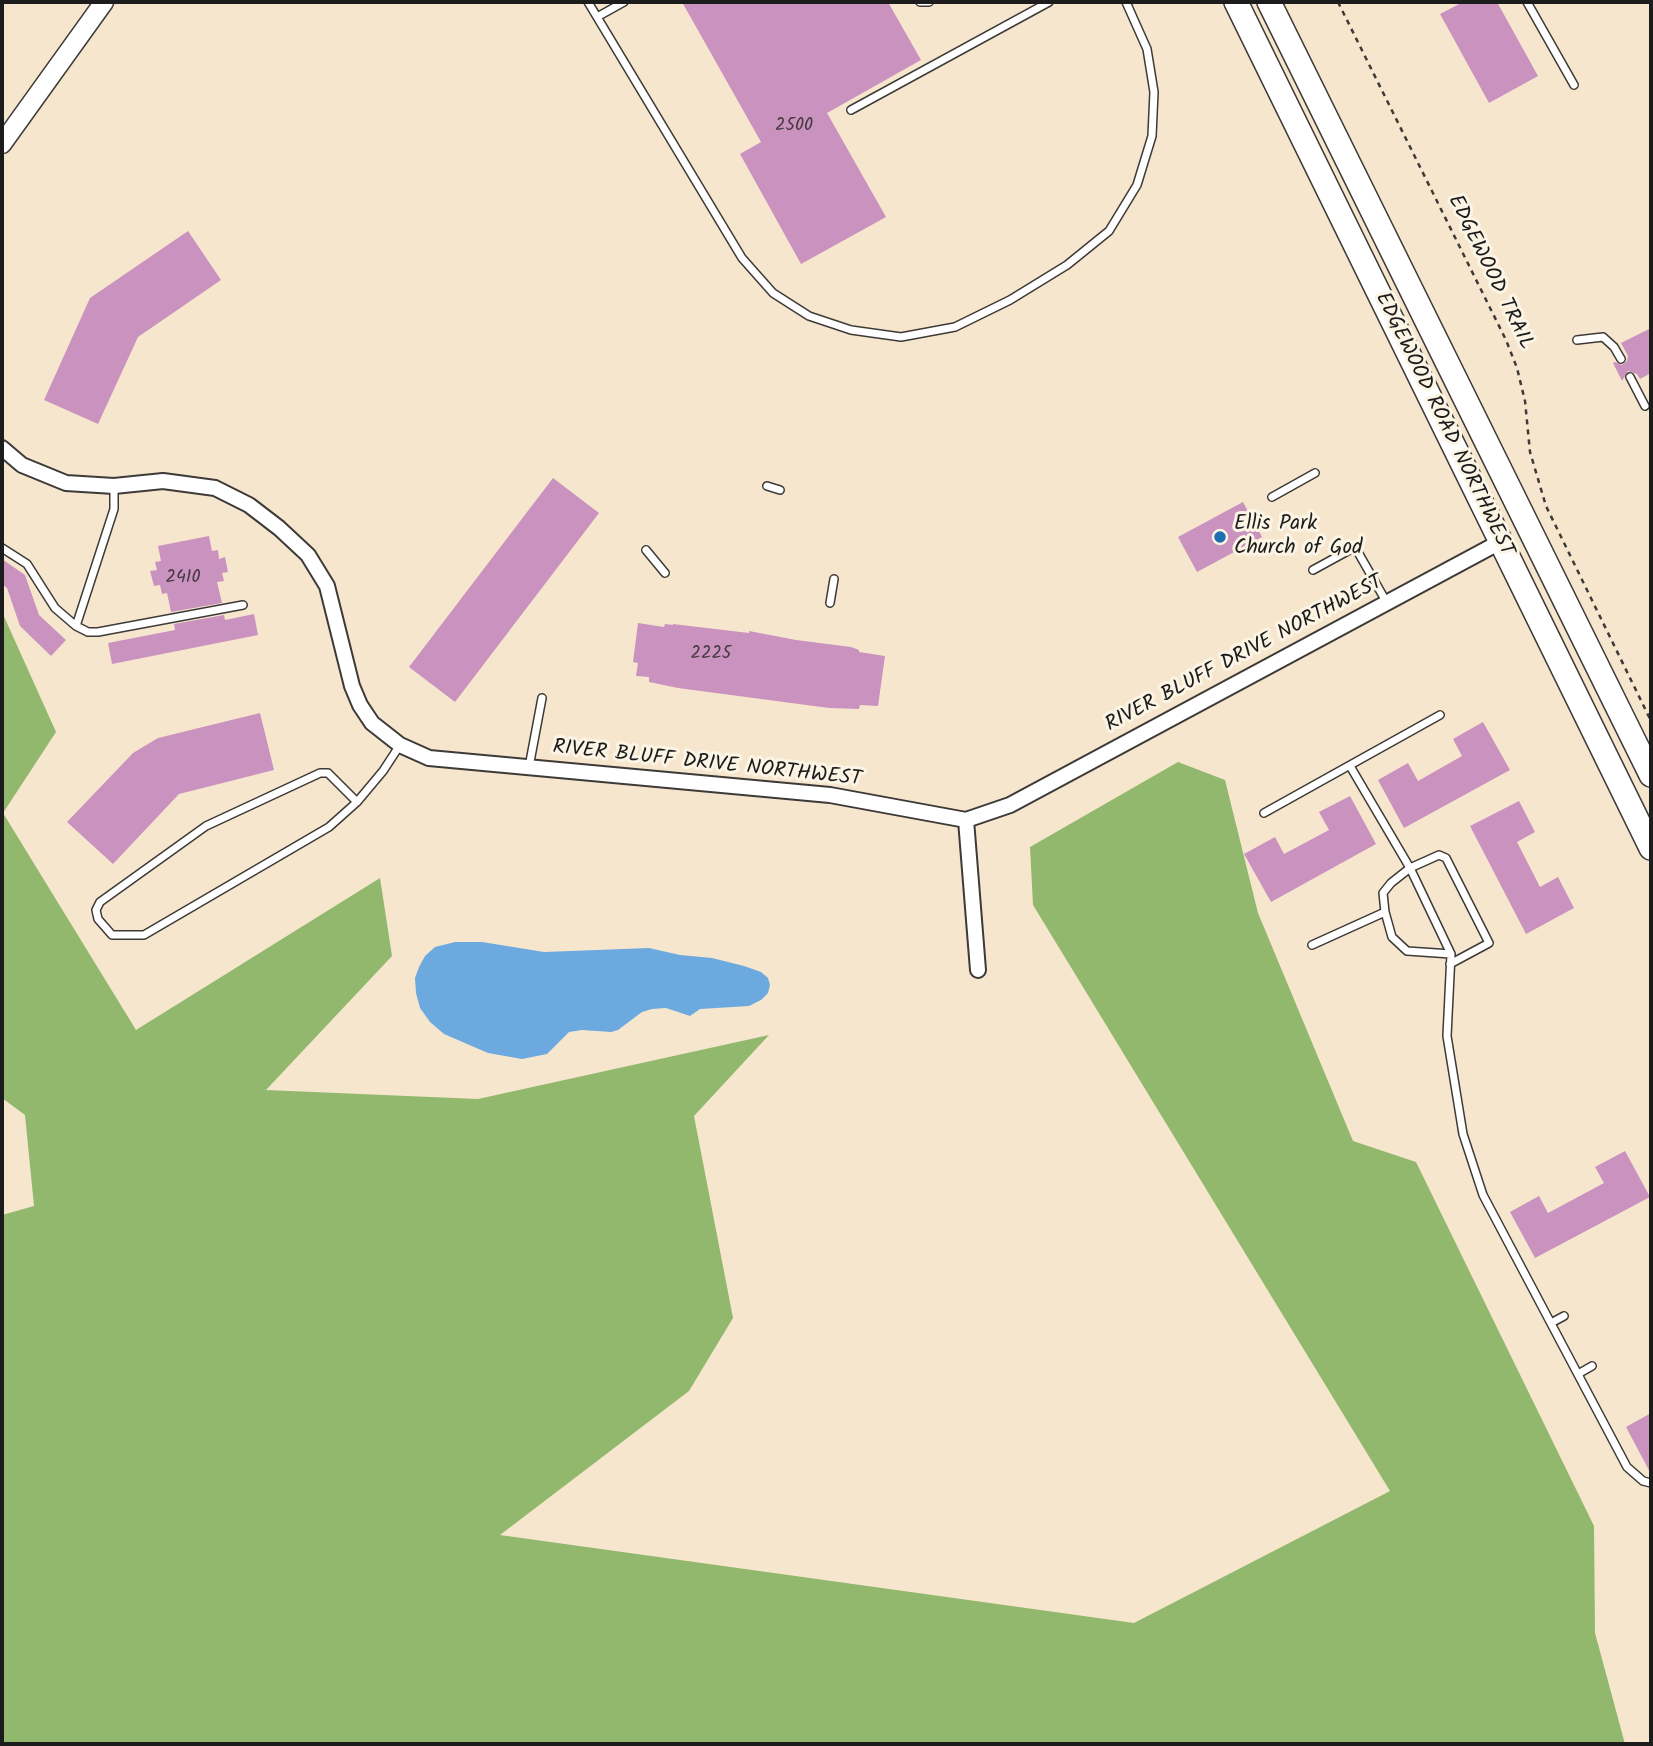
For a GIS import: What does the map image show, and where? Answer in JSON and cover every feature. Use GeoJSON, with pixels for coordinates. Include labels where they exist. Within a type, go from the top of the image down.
{"type":"FeatureCollection","features":[{"type":"Feature","properties":{"kind":"main road","name":"EDGEWOOD ROAD NORTHWEST"},"geometry":{"type":"LineString","coordinates":[[1236,2],[1651,848]]}},
{"type":"Feature","properties":{"kind":"main road","name":"EDGEWOOD ROAD NORTHWEST"},"geometry":{"type":"LineString","coordinates":[[1269,2],[1651,775]]}},
{"type":"Feature","properties":{"kind":"street"},"geometry":{"type":"LineString","coordinates":[[2,144],[104,2]]}},
{"type":"Feature","properties":{"kind":"street","name":"RIVER BLUFF DRIVE NORTHWEST"},"geometry":{"type":"LineString","coordinates":[[2,448],[22,465],[66,483],[114,486],[163,481],[215,488],[249,505],[308,555],[327,586],[352,686],[372,723],[400,745],[429,758],[830,795],[966,820],[1010,805],[1500,542]]}},
{"type":"Feature","properties":{"kind":"street"},"geometry":{"type":"LineString","coordinates":[[966,820],[978,970]]}},
{"type":"Feature","properties":{"kind":"lane"},"geometry":{"type":"LineString","coordinates":[[588,2],[742,258],[773,293],[810,316],[851,330],[901,337],[955,327],[1010,300],[1067,265],[1109,232],[1138,186],[1152,136],[1154,92],[1147,48],[1126,2]]}},
{"type":"Feature","properties":{"kind":"lane"},"geometry":{"type":"LineString","coordinates":[[597,17],[624,2]]}},
{"type":"Feature","properties":{"kind":"lane"},"geometry":{"type":"LineString","coordinates":[[919,2],[929,2]]}},
{"type":"Feature","properties":{"kind":"lane"},"geometry":{"type":"LineString","coordinates":[[851,110],[1049,2]]}},
{"type":"Feature","properties":{"kind":"lane"},"geometry":{"type":"LineString","coordinates":[[1527,2],[1574,85]]}},
{"type":"Feature","properties":{"kind":"lane"},"geometry":{"type":"LineString","coordinates":[[1577,340],[1603,337],[1614,347],[1621,359]]}},
{"type":"Feature","properties":{"kind":"lane"},"geometry":{"type":"LineString","coordinates":[[1630,377],[1645,406]]}},
{"type":"Feature","properties":{"kind":"lane"},"geometry":{"type":"LineString","coordinates":[[1272,497],[1315,473]]}},
{"type":"Feature","properties":{"kind":"lane"},"geometry":{"type":"LineString","coordinates":[[76,626],[114,509],[114,486]]}},
{"type":"Feature","properties":{"kind":"lane"},"geometry":{"type":"LineString","coordinates":[[766,486],[780,490]]}},
{"type":"Feature","properties":{"kind":"lane"},"geometry":{"type":"LineString","coordinates":[[1312,570],[1355,547],[1387,603]]}},
{"type":"Feature","properties":{"kind":"lane"},"geometry":{"type":"LineString","coordinates":[[2,548],[32,570],[55,608],[76,626],[88,632],[243,604]]}},
{"type":"Feature","properties":{"kind":"lane"},"geometry":{"type":"LineString","coordinates":[[646,550],[665,573]]}},
{"type":"Feature","properties":{"kind":"lane"},"geometry":{"type":"LineString","coordinates":[[830,603],[834,579]]}},
{"type":"Feature","properties":{"kind":"lane"},"geometry":{"type":"LineString","coordinates":[[528,767],[542,698]]}},
{"type":"Feature","properties":{"kind":"lane"},"geometry":{"type":"LineString","coordinates":[[1265,813],[1440,715]]}},
{"type":"Feature","properties":{"kind":"lane"},"geometry":{"type":"LineString","coordinates":[[357,802],[328,773],[320,773],[196,833],[100,902],[96,910],[98,919],[112,935],[125,937],[144,934],[329,827],[357,802],[400,745]]}},
{"type":"Feature","properties":{"kind":"lane"},"geometry":{"type":"LineString","coordinates":[[1350,765],[1410,868],[1451,954],[1447,1036],[1463,1134],[1483,1195],[1627,1467],[1643,1481],[1651,1483]]}},
{"type":"Feature","properties":{"kind":"lane"},"geometry":{"type":"LineString","coordinates":[[1450,964],[1489,943],[1446,858],[1439,855],[1410,868],[1382,893],[1392,937],[1407,951],[1451,954]]}},
{"type":"Feature","properties":{"kind":"lane"},"geometry":{"type":"LineString","coordinates":[[1312,946],[1385,912]]}},
{"type":"Feature","properties":{"kind":"lane"},"geometry":{"type":"LineString","coordinates":[[1550,1323],[1564,1316]]}},
{"type":"Feature","properties":{"kind":"lane"},"geometry":{"type":"LineString","coordinates":[[1577,1374],[1592,1366]]}},
{"type":"Feature","properties":{"kind":"path","name":"EDGEWOOD TRAIL"},"geometry":{"type":"LineString","coordinates":[[1338,2],[1506,340],[1520,379],[1530,452],[1546,506],[1651,721]]}},
{"type":"Feature","properties":{"kind":"green space"},"geometry":{"type":"Polygon","coordinates":[[[2,612],[56,732],[3,813],[136,1030],[380,878],[392,956],[266,1090],[478,1099],[769,1035],[694,1116],[733,1318],[689,1391],[500,1535],[1134,1623],[1390,1491],[1033,905],[1030,847],[1178,762],[1225,780],[1258,913],[1353,1141],[1416,1162],[1594,1526],[1595,1633],[1625,1744],[2,1744],[2,1215],[34,1206],[25,1115],[2,1098],[2,612]]]}},
{"type":"Feature","properties":{"kind":"water"},"geometry":{"type":"Polygon","coordinates":[[[455,942],[482,942],[544,952],[649,948],[744,966],[761,972],[768,978],[770,985],[768,993],[761,1000],[749,1006],[700,1009],[690,1016],[666,1008],[652,1009],[642,1012],[618,1030],[611,1032],[569,1032],[547,1054],[522,1059],[488,1053],[444,1034],[430,1022],[420,1008],[415,978],[419,967],[425,956],[435,947],[455,942]]]}},
{"type":"Feature","properties":{"kind":"building"},"geometry":{"type":"Polygon","coordinates":[[[682,2],[888,2],[921,60],[827,113],[886,217],[801,264],[740,154],[761,142],[682,2]]]}},
{"type":"Feature","properties":{"kind":"building"},"geometry":{"type":"Polygon","coordinates":[[[1463,2],[1497,2],[1538,76],[1489,103],[1440,14],[1463,2]]]}},
{"type":"Feature","properties":{"kind":"building"},"geometry":{"type":"Polygon","coordinates":[[[188,231],[221,280],[138,337],[98,424],[44,400],[90,298],[188,231]]]}},
{"type":"Feature","properties":{"kind":"building"},"geometry":{"type":"Polygon","coordinates":[[[1651,328],[1651,373],[1640,379],[1637,374],[1628,371],[1622,381],[1613,363],[1622,365],[1627,361],[1628,356],[1621,343],[1651,328]]]}},
{"type":"Feature","properties":{"kind":"building"},"geometry":{"type":"Polygon","coordinates":[[[553,478],[599,513],[455,702],[409,667],[553,478]]]}},
{"type":"Feature","properties":{"kind":"building","name":"Ellis Park Church of God"},"geometry":{"type":"Polygon","coordinates":[[[1243,502],[1249,513],[1254,510],[1261,522],[1256,525],[1262,537],[1197,572],[1178,537],[1243,502]]]}},
{"type":"Feature","properties":{"kind":"building"},"geometry":{"type":"Polygon","coordinates":[[[209,536],[212,551],[218,550],[219,559],[225,557],[228,572],[222,573],[224,581],[217,582],[222,603],[171,612],[167,593],[162,594],[160,585],[154,586],[150,571],[157,570],[155,562],[161,561],[158,546],[209,536]]]}},
{"type":"Feature","properties":{"kind":"building"},"geometry":{"type":"Polygon","coordinates":[[[2,559],[25,575],[39,615],[66,640],[51,656],[20,626],[7,588],[2,584],[2,559]]]}},
{"type":"Feature","properties":{"kind":"building"},"geometry":{"type":"Polygon","coordinates":[[[254,614],[258,635],[112,664],[108,643],[175,630],[174,624],[224,615],[225,620],[254,614]]]}},
{"type":"Feature","properties":{"kind":"building"},"geometry":{"type":"Polygon","coordinates":[[[638,623],[664,627],[665,624],[673,624],[749,631],[851,647],[859,652],[885,656],[878,706],[860,705],[859,709],[829,708],[649,682],[649,677],[636,676],[638,663],[633,662],[638,623]]]}},
{"type":"Feature","properties":{"kind":"building"},"geometry":{"type":"Polygon","coordinates":[[[260,713],[274,770],[179,794],[113,864],[67,822],[133,753],[158,738],[260,713]]]}},
{"type":"Feature","properties":{"kind":"building"},"geometry":{"type":"Polygon","coordinates":[[[1483,722],[1510,770],[1404,828],[1378,780],[1408,763],[1418,781],[1462,756],[1453,739],[1483,722]]]}},
{"type":"Feature","properties":{"kind":"building"},"geometry":{"type":"Polygon","coordinates":[[[1350,796],[1376,844],[1271,902],[1244,854],[1275,837],[1284,854],[1329,830],[1319,812],[1350,796]]]}},
{"type":"Feature","properties":{"kind":"building"},"geometry":{"type":"Polygon","coordinates":[[[1519,801],[1535,832],[1517,842],[1540,887],[1558,877],[1574,908],[1526,934],[1470,826],[1519,801]]]}},
{"type":"Feature","properties":{"kind":"building"},"geometry":{"type":"Polygon","coordinates":[[[1625,1151],[1650,1197],[1535,1258],[1510,1212],[1539,1196],[1548,1213],[1604,1183],[1595,1167],[1625,1151]]]}},
{"type":"Feature","properties":{"kind":"building"},"geometry":{"type":"Polygon","coordinates":[[[1651,1413],[1651,1474],[1626,1427],[1651,1413]]]}},
{"type":"Feature","properties":{"kind":"place","name":"Ellis Park Church of God"},"geometry":{"type":"Point","coordinates":[1220,537]}}]}
